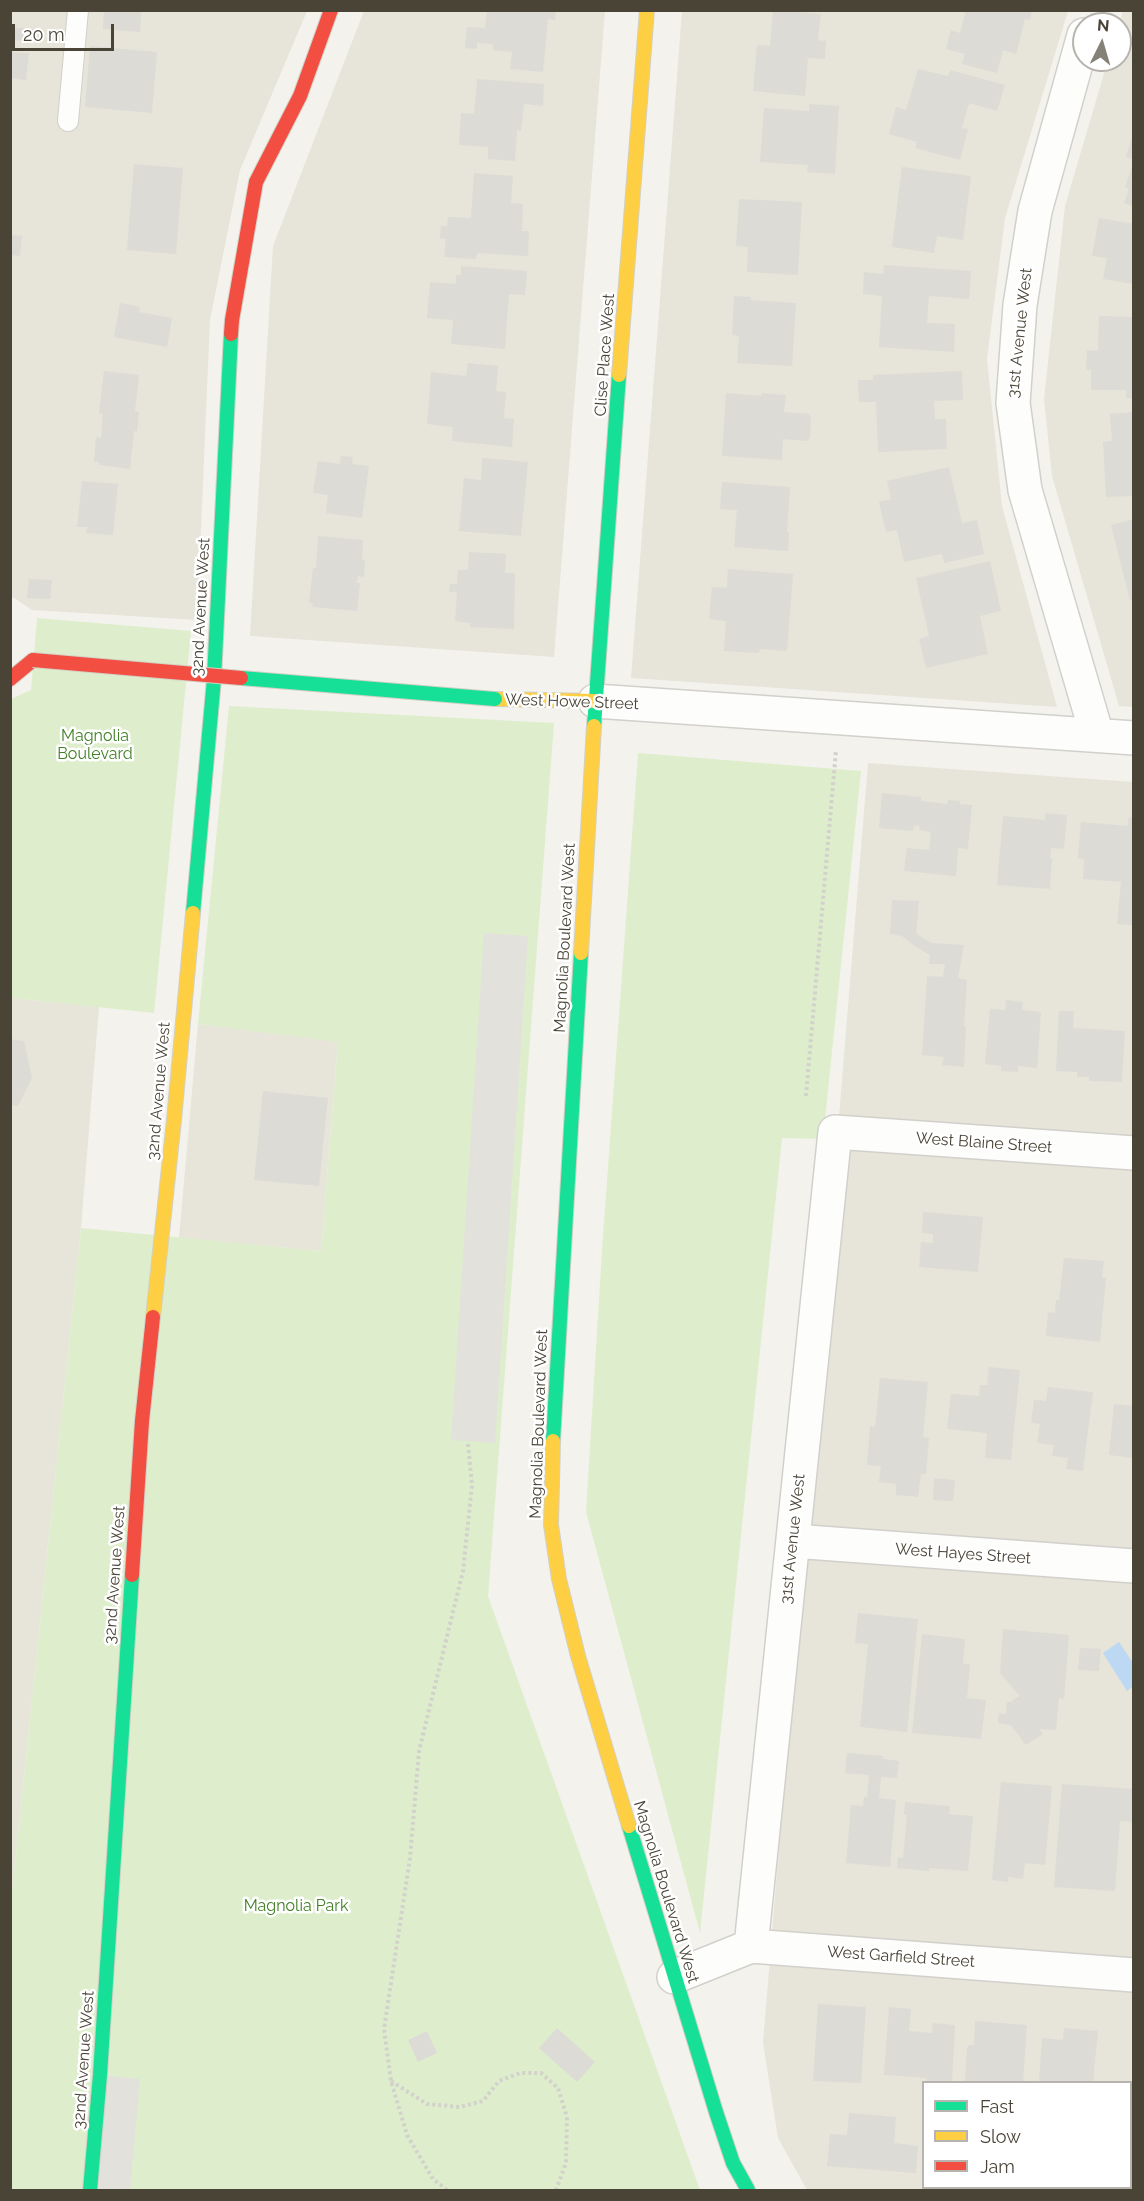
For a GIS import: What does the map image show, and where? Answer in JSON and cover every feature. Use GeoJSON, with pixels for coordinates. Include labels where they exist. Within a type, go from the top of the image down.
{"type":"FeatureCollection","features":[{"type":"Feature","properties":{"kind":"street","name":"32nd Avenue West"},"geometry":{"type":"LineString","coordinates":[[90,2190],[100,2075],[142,1421],[174,1120],[214,679],[232,320],[256,182],[300,96],[331,10]]}},
{"type":"Feature","properties":{"kind":"street","name":"Clise Place West"},"geometry":{"type":"LineString","coordinates":[[595,701],[647,10]]}},
{"type":"Feature","properties":{"kind":"street","name":"31st Avenue West"},"geometry":{"type":"LineString","coordinates":[[1072,71],[1035,210],[1020,306],[1013,403],[1025,490],[1097,735]]}},
{"type":"Feature","properties":{"kind":"street","name":"West Howe Street"},"geometry":{"type":"LineString","coordinates":[[10,657],[495,699],[595,701],[1134,738]]}},
{"type":"Feature","properties":{"kind":"street"},"geometry":{"type":"LineString","coordinates":[[10,679],[33,660]]}},
{"type":"Feature","properties":{"kind":"street","name":"Magnolia Boulevard West"},"geometry":{"type":"LineString","coordinates":[[595,701],[551,1470],[551,1525],[560,1579],[578,1656],[674,1977],[733,2163],[748,2190]]}},
{"type":"Feature","properties":{"kind":"street","name":"31st Avenue West"},"geometry":{"type":"LineString","coordinates":[[751,1946],[835,1132]]}},
{"type":"Feature","properties":{"kind":"street","name":"West Blaine Street"},"geometry":{"type":"LineString","coordinates":[[835,1132],[1134,1153]]}},
{"type":"Feature","properties":{"kind":"street","name":"West Hayes Street"},"geometry":{"type":"LineString","coordinates":[[793,1541],[1134,1566]]}},
{"type":"Feature","properties":{"kind":"street","name":"West Garfield Street"},"geometry":{"type":"LineString","coordinates":[[674,1977],[751,1946],[1134,1975]]}},
{"type":"Feature","properties":{"kind":"lane"},"geometry":{"type":"LineString","coordinates":[[68,121],[78,10]]}},
{"type":"Feature","properties":{"kind":"path"},"geometry":{"type":"LineString","coordinates":[[806,1096],[836,745]]}},
{"type":"Feature","properties":{"kind":"path"},"geometry":{"type":"LineString","coordinates":[[447,2190],[433,2179],[407,2135],[391,2081],[384,2029],[410,1858],[418,1751],[463,1571],[472,1485],[468,1444]]}},
{"type":"Feature","properties":{"kind":"path"},"geometry":{"type":"LineString","coordinates":[[391,2081],[427,2104],[460,2107],[483,2101],[499,2081],[520,2073],[541,2073],[558,2088],[567,2117],[566,2163],[556,2190]]}},
{"type":"Feature","properties":{"kind":"shaded area"},"geometry":{"type":"Polygon","coordinates":[[[10,11],[307,11],[240,170],[210,320],[197,620],[32,610],[11,596],[10,11]]]}},
{"type":"Feature","properties":{"kind":"shaded area"},"geometry":{"type":"Polygon","coordinates":[[[364,11],[605,11],[554,657],[250,636],[273,246],[364,11]]]}},
{"type":"Feature","properties":{"kind":"shaded area"},"geometry":{"type":"Polygon","coordinates":[[[682,11],[1068,11],[1005,218],[987,359],[1002,506],[1057,707],[631,678],[682,11]]]}},
{"type":"Feature","properties":{"kind":"shaded area"},"geometry":{"type":"Polygon","coordinates":[[[1133,11],[1133,707],[1119,706],[1052,476],[1044,399],[1065,206],[1104,72],[1132,72],[1132,12],[1123,12],[1133,11]]]}},
{"type":"Feature","properties":{"kind":"shaded area"},"geometry":{"type":"Polygon","coordinates":[[[868,763],[1133,782],[1133,2190],[807,2190],[778,2138],[763,2043],[868,763]]]}},
{"type":"Feature","properties":{"kind":"shaded area"},"geometry":{"type":"Polygon","coordinates":[[[484,933],[528,936],[495,1443],[451,1440],[484,933]]]}},
{"type":"Feature","properties":{"kind":"shaded area"},"geometry":{"type":"Polygon","coordinates":[[[11,998],[99,1007],[81,1228],[11,1901],[11,998]]]}},
{"type":"Feature","properties":{"kind":"shaded area"},"geometry":{"type":"Polygon","coordinates":[[[198,1024],[338,1041],[321,1251],[179,1238],[198,1024]]]}},
{"type":"Feature","properties":{"kind":"shaded area"},"geometry":{"type":"Polygon","coordinates":[[[100,2075],[140,2079],[130,2190],[90,2190],[100,2075]]]}},
{"type":"Feature","properties":{"kind":"green space","name":"Magnolia Boulevard"},"geometry":{"type":"Polygon","coordinates":[[[37,618],[191,631],[154,1013],[11,998],[11,699],[31,690],[37,618]]]}},
{"type":"Feature","properties":{"kind":"green space","name":"Magnolia Park"},"geometry":{"type":"Polygon","coordinates":[[[229,706],[554,723],[488,1596],[700,2190],[11,2190],[11,1901],[81,1228],[321,1251],[338,1042],[198,1024],[229,706]]]}},
{"type":"Feature","properties":{"kind":"green space"},"geometry":{"type":"Polygon","coordinates":[[[638,753],[861,771],[823,1139],[782,1138],[700,1933],[586,1512],[602,1250],[638,753]]]}},
{"type":"Feature","properties":{"kind":"water"},"geometry":{"type":"Polygon","coordinates":[[[1119,1642],[1133,1663],[1133,1686],[1127,1691],[1103,1653],[1119,1642]]]}},
{"type":"Feature","properties":{"kind":"building"},"geometry":{"type":"Polygon","coordinates":[[[104,10],[141,10],[140,32],[103,29],[104,10]]]}},
{"type":"Feature","properties":{"kind":"building"},"geometry":{"type":"Polygon","coordinates":[[[487,10],[556,10],[555,20],[548,19],[543,72],[510,69],[512,52],[493,50],[493,44],[477,43],[477,49],[465,48],[467,27],[485,28],[487,10]]]}},
{"type":"Feature","properties":{"kind":"building"},"geometry":{"type":"Polygon","coordinates":[[[773,10],[821,14],[818,40],[826,41],[825,59],[808,58],[805,96],[753,91],[757,45],[770,46],[773,10]]]}},
{"type":"Feature","properties":{"kind":"building"},"geometry":{"type":"Polygon","coordinates":[[[966,10],[1032,10],[1030,20],[1025,19],[1016,54],[1003,50],[997,73],[962,64],[965,54],[946,49],[951,30],[960,33],[966,10]]]}},
{"type":"Feature","properties":{"kind":"building"},"geometry":{"type":"Polygon","coordinates":[[[10,27],[37,29],[36,42],[10,40],[10,27]]]}},
{"type":"Feature","properties":{"kind":"building"},"geometry":{"type":"Polygon","coordinates":[[[90,46],[157,52],[152,113],[85,107],[90,46]]]}},
{"type":"Feature","properties":{"kind":"building"},"geometry":{"type":"Polygon","coordinates":[[[10,52],[29,53],[26,80],[10,78],[10,52]]]}},
{"type":"Feature","properties":{"kind":"building"},"geometry":{"type":"Polygon","coordinates":[[[918,69],[948,76],[950,70],[1005,85],[997,111],[969,103],[962,128],[968,129],[960,160],[915,148],[917,142],[889,134],[896,107],[906,110],[918,69]]]}},
{"type":"Feature","properties":{"kind":"building"},"geometry":{"type":"Polygon","coordinates":[[[477,79],[544,84],[543,106],[524,104],[521,131],[517,130],[515,161],[488,159],[488,147],[459,145],[461,113],[474,114],[477,79]]]}},
{"type":"Feature","properties":{"kind":"building"},"geometry":{"type":"Polygon","coordinates":[[[809,104],[839,106],[835,174],[807,172],[808,165],[760,162],[764,108],[809,111],[809,104]]]}},
{"type":"Feature","properties":{"kind":"building"},"geometry":{"type":"Polygon","coordinates":[[[1134,135],[1134,159],[1126,157],[1134,135]]]}},
{"type":"Feature","properties":{"kind":"building"},"geometry":{"type":"Polygon","coordinates":[[[134,164],[183,168],[176,254],[127,250],[134,164]]]}},
{"type":"Feature","properties":{"kind":"building"},"geometry":{"type":"Polygon","coordinates":[[[1133,165],[1134,207],[1124,203],[1129,189],[1125,187],[1133,165]]]}},
{"type":"Feature","properties":{"kind":"building"},"geometry":{"type":"Polygon","coordinates":[[[902,167],[971,176],[963,240],[937,236],[934,253],[892,247],[902,167]]]}},
{"type":"Feature","properties":{"kind":"building"},"geometry":{"type":"Polygon","coordinates":[[[474,173],[513,176],[511,203],[523,204],[522,231],[529,231],[528,256],[477,253],[476,259],[444,257],[446,239],[440,238],[441,226],[447,226],[448,217],[471,218],[474,173]]]}},
{"type":"Feature","properties":{"kind":"building"},"geometry":{"type":"Polygon","coordinates":[[[739,199],[802,202],[798,275],[747,272],[748,247],[736,246],[739,199]]]}},
{"type":"Feature","properties":{"kind":"building"},"geometry":{"type":"Polygon","coordinates":[[[1099,218],[1134,224],[1134,284],[1103,279],[1107,258],[1092,256],[1099,218]]]}},
{"type":"Feature","properties":{"kind":"building"},"geometry":{"type":"Polygon","coordinates":[[[10,235],[22,236],[20,256],[10,255],[10,235]]]}},
{"type":"Feature","properties":{"kind":"building"},"geometry":{"type":"Polygon","coordinates":[[[884,265],[971,271],[969,299],[929,296],[927,323],[955,324],[954,352],[879,347],[882,296],[863,294],[864,272],[883,274],[884,265]]]}},
{"type":"Feature","properties":{"kind":"building"},"geometry":{"type":"Polygon","coordinates":[[[461,266],[527,271],[525,295],[509,294],[505,349],[451,344],[453,320],[427,318],[430,282],[456,284],[456,275],[461,275],[461,266]]]}},
{"type":"Feature","properties":{"kind":"building"},"geometry":{"type":"Polygon","coordinates":[[[734,296],[751,297],[750,300],[796,303],[792,366],[737,363],[739,336],[732,335],[734,296]]]}},
{"type":"Feature","properties":{"kind":"building"},"geometry":{"type":"Polygon","coordinates":[[[120,303],[140,307],[139,312],[172,318],[167,347],[114,337],[120,303]]]}},
{"type":"Feature","properties":{"kind":"building"},"geometry":{"type":"Polygon","coordinates":[[[1099,316],[1134,317],[1134,398],[1126,398],[1126,390],[1091,390],[1091,370],[1086,370],[1087,350],[1098,351],[1099,316]]]}},
{"type":"Feature","properties":{"kind":"building"},"geometry":{"type":"Polygon","coordinates":[[[468,363],[498,366],[496,391],[506,392],[504,418],[514,419],[512,447],[452,441],[453,427],[427,424],[431,372],[466,376],[468,363]]]}},
{"type":"Feature","properties":{"kind":"building"},"geometry":{"type":"Polygon","coordinates":[[[104,371],[139,375],[135,411],[139,412],[137,432],[134,431],[130,469],[99,465],[99,462],[94,462],[96,437],[101,438],[103,414],[99,413],[104,371]]]}},
{"type":"Feature","properties":{"kind":"building"},"geometry":{"type":"Polygon","coordinates":[[[962,371],[963,400],[934,401],[935,419],[946,419],[947,449],[878,452],[876,402],[859,402],[858,380],[873,380],[873,375],[962,371]]]}},
{"type":"Feature","properties":{"kind":"building"},"geometry":{"type":"Polygon","coordinates":[[[726,393],[761,396],[762,393],[786,395],[784,412],[809,414],[810,438],[807,441],[783,439],[782,460],[722,456],[726,393]]]}},
{"type":"Feature","properties":{"kind":"building"},"geometry":{"type":"Polygon","coordinates":[[[1134,412],[1134,496],[1106,497],[1103,442],[1112,441],[1110,414],[1134,412]]]}},
{"type":"Feature","properties":{"kind":"building"},"geometry":{"type":"Polygon","coordinates":[[[341,456],[353,457],[352,464],[369,466],[362,518],[326,513],[328,495],[313,493],[318,461],[340,464],[341,456]]]}},
{"type":"Feature","properties":{"kind":"building"},"geometry":{"type":"Polygon","coordinates":[[[482,458],[528,462],[521,536],[459,531],[464,478],[481,480],[482,458]]]}},
{"type":"Feature","properties":{"kind":"building"},"geometry":{"type":"Polygon","coordinates":[[[949,467],[962,523],[977,520],[984,554],[944,563],[942,554],[904,562],[897,530],[886,532],[879,502],[891,499],[887,481],[949,467]]]}},
{"type":"Feature","properties":{"kind":"building"},"geometry":{"type":"Polygon","coordinates":[[[82,481],[118,484],[113,535],[86,533],[87,527],[77,527],[82,481]]]}},
{"type":"Feature","properties":{"kind":"building"},"geometry":{"type":"Polygon","coordinates":[[[722,482],[790,487],[788,551],[734,547],[737,510],[720,509],[722,482]]]}},
{"type":"Feature","properties":{"kind":"building"},"geometry":{"type":"Polygon","coordinates":[[[1134,519],[1134,599],[1130,600],[1111,525],[1134,519]]]}},
{"type":"Feature","properties":{"kind":"building"},"geometry":{"type":"Polygon","coordinates":[[[318,536],[363,540],[364,577],[358,576],[357,583],[360,583],[357,611],[312,607],[313,603],[309,603],[313,568],[316,568],[318,536]]]}},
{"type":"Feature","properties":{"kind":"building"},"geometry":{"type":"Polygon","coordinates":[[[469,552],[506,554],[505,573],[515,573],[514,629],[470,627],[470,623],[455,621],[457,592],[449,592],[450,584],[457,584],[458,570],[468,570],[469,552]]]}},
{"type":"Feature","properties":{"kind":"building"},"geometry":{"type":"Polygon","coordinates":[[[990,561],[1001,611],[980,616],[988,654],[926,668],[919,639],[929,636],[916,578],[990,561]]]}},
{"type":"Feature","properties":{"kind":"building"},"geometry":{"type":"Polygon","coordinates":[[[728,569],[793,574],[787,651],[760,649],[759,653],[724,651],[726,621],[709,619],[712,587],[727,588],[728,569]]]}},
{"type":"Feature","properties":{"kind":"building"},"geometry":{"type":"Polygon","coordinates":[[[29,579],[52,580],[50,599],[27,598],[29,579]]]}},
{"type":"Feature","properties":{"kind":"building"},"geometry":{"type":"Polygon","coordinates":[[[882,793],[921,797],[921,801],[947,804],[948,800],[972,805],[968,849],[958,848],[956,876],[904,871],[907,848],[929,850],[931,832],[919,830],[920,826],[914,826],[913,831],[879,828],[882,793]]]}},
{"type":"Feature","properties":{"kind":"building"},"geometry":{"type":"Polygon","coordinates":[[[1045,813],[1067,815],[1064,849],[1051,848],[1050,889],[997,885],[1003,816],[1045,820],[1045,813]]]}},
{"type":"Feature","properties":{"kind":"building"},"geometry":{"type":"Polygon","coordinates":[[[1129,817],[1134,818],[1134,925],[1117,924],[1121,882],[1083,879],[1084,859],[1078,858],[1081,822],[1128,826],[1129,817]]]}},
{"type":"Feature","properties":{"kind":"building"},"geometry":{"type":"Polygon","coordinates":[[[892,900],[919,901],[916,933],[921,937],[932,943],[964,945],[958,978],[967,980],[964,1067],[942,1065],[944,1057],[922,1055],[927,976],[943,977],[945,964],[929,964],[930,955],[902,936],[890,934],[892,900]]]}},
{"type":"Feature","properties":{"kind":"building"},"geometry":{"type":"Polygon","coordinates":[[[1006,1000],[1023,1002],[1022,1010],[1041,1012],[1037,1068],[1018,1066],[1018,1072],[1001,1071],[1001,1066],[985,1064],[990,1009],[1005,1010],[1006,1000]]]}},
{"type":"Feature","properties":{"kind":"building"},"geometry":{"type":"Polygon","coordinates":[[[1059,1011],[1074,1011],[1073,1028],[1125,1031],[1122,1082],[1089,1081],[1089,1077],[1077,1077],[1077,1072],[1056,1071],[1059,1011]]]}},
{"type":"Feature","properties":{"kind":"building"},"geometry":{"type":"Polygon","coordinates":[[[10,1039],[24,1041],[32,1078],[18,1106],[10,1105],[10,1039]]]}},
{"type":"Feature","properties":{"kind":"building"},"geometry":{"type":"Polygon","coordinates":[[[263,1091],[328,1098],[319,1186],[254,1180],[263,1091]]]}},
{"type":"Feature","properties":{"kind":"building"},"geometry":{"type":"Polygon","coordinates":[[[923,1212],[983,1217],[978,1272],[919,1267],[921,1242],[933,1243],[933,1234],[922,1233],[923,1212]]]}},
{"type":"Feature","properties":{"kind":"building"},"geometry":{"type":"Polygon","coordinates":[[[1064,1258],[1104,1261],[1102,1277],[1106,1278],[1100,1342],[1046,1336],[1048,1312],[1055,1313],[1056,1300],[1059,1300],[1064,1258]]]}},
{"type":"Feature","properties":{"kind":"building"},"geometry":{"type":"Polygon","coordinates":[[[989,1367],[1020,1370],[1011,1460],[985,1458],[987,1433],[947,1429],[951,1394],[979,1396],[980,1385],[987,1385],[989,1367]]]}},
{"type":"Feature","properties":{"kind":"building"},"geometry":{"type":"Polygon","coordinates":[[[880,1378],[928,1382],[923,1437],[929,1438],[926,1474],[921,1474],[918,1497],[896,1495],[896,1484],[879,1482],[881,1466],[867,1465],[870,1426],[875,1427],[880,1378]]]}},
{"type":"Feature","properties":{"kind":"building"},"geometry":{"type":"Polygon","coordinates":[[[1048,1387],[1093,1392],[1083,1471],[1066,1469],[1068,1458],[1052,1456],[1054,1445],[1037,1443],[1040,1424],[1031,1423],[1034,1400],[1046,1401],[1048,1387]]]}},
{"type":"Feature","properties":{"kind":"building"},"geometry":{"type":"Polygon","coordinates":[[[1114,1404],[1134,1406],[1134,1458],[1109,1455],[1114,1404]]]}},
{"type":"Feature","properties":{"kind":"building"},"geometry":{"type":"Polygon","coordinates":[[[934,1478],[955,1480],[953,1501],[933,1500],[934,1478]]]}},
{"type":"Feature","properties":{"kind":"building"},"geometry":{"type":"Polygon","coordinates":[[[858,1613],[918,1619],[907,1732],[860,1727],[868,1644],[855,1643],[858,1613]]]}},
{"type":"Feature","properties":{"kind":"building"},"geometry":{"type":"Polygon","coordinates":[[[1003,1629],[1069,1635],[1064,1699],[1059,1698],[1056,1730],[1039,1729],[1043,1734],[1026,1745],[1011,1725],[998,1723],[999,1713],[1006,1714],[1007,1702],[1012,1702],[1020,1696],[1000,1673],[1003,1629]]]}},
{"type":"Feature","properties":{"kind":"building"},"geometry":{"type":"Polygon","coordinates":[[[922,1634],[965,1639],[963,1664],[970,1664],[967,1698],[986,1700],[981,1739],[912,1733],[922,1634]]]}},
{"type":"Feature","properties":{"kind":"building"},"geometry":{"type":"Polygon","coordinates":[[[1080,1648],[1101,1649],[1099,1671],[1078,1670],[1080,1648]]]}},
{"type":"Feature","properties":{"kind":"building"},"geometry":{"type":"Polygon","coordinates":[[[847,1753],[883,1756],[883,1759],[899,1761],[897,1778],[881,1777],[879,1798],[896,1800],[890,1867],[846,1863],[851,1805],[863,1806],[864,1797],[867,1797],[869,1775],[845,1773],[847,1753]]]}},
{"type":"Feature","properties":{"kind":"building"},"geometry":{"type":"Polygon","coordinates":[[[1001,1782],[1052,1786],[1045,1865],[1025,1863],[1023,1879],[1008,1877],[1008,1882],[992,1880],[1001,1782]]]}},
{"type":"Feature","properties":{"kind":"building"},"geometry":{"type":"Polygon","coordinates":[[[1062,1784],[1134,1789],[1134,1822],[1120,1821],[1115,1891],[1054,1887],[1062,1784]]]}},
{"type":"Feature","properties":{"kind":"building"},"geometry":{"type":"Polygon","coordinates":[[[905,1802],[950,1806],[949,1814],[973,1816],[968,1871],[897,1868],[898,1857],[903,1858],[907,1815],[904,1814],[905,1802]]]}},
{"type":"Feature","properties":{"kind":"building"},"geometry":{"type":"Polygon","coordinates":[[[818,2004],[866,2007],[861,2083],[813,2081],[818,2004]]]}},
{"type":"Feature","properties":{"kind":"building"},"geometry":{"type":"Polygon","coordinates":[[[889,2007],[911,2009],[909,2031],[932,2033],[933,2023],[955,2025],[952,2081],[926,2081],[927,2078],[884,2075],[889,2007]]]}},
{"type":"Feature","properties":{"kind":"building"},"geometry":{"type":"Polygon","coordinates":[[[975,2021],[1027,2025],[1023,2081],[965,2081],[967,2048],[969,2045],[974,2045],[975,2021]]]}},
{"type":"Feature","properties":{"kind":"building"},"geometry":{"type":"Polygon","coordinates":[[[557,2028],[595,2062],[577,2082],[539,2048],[557,2028]]]}},
{"type":"Feature","properties":{"kind":"building"},"geometry":{"type":"Polygon","coordinates":[[[1064,2028],[1098,2031],[1093,2081],[1039,2081],[1042,2038],[1063,2040],[1064,2028]]]}},
{"type":"Feature","properties":{"kind":"building"},"geometry":{"type":"Polygon","coordinates":[[[427,2031],[437,2053],[418,2062],[408,2040],[427,2031]]]}},
{"type":"Feature","properties":{"kind":"building"},"geometry":{"type":"Polygon","coordinates":[[[1132,2104],[1134,2104],[1134,2144],[1132,2144],[1132,2104]]]}},
{"type":"Feature","properties":{"kind":"building"},"geometry":{"type":"Polygon","coordinates":[[[849,2113],[896,2117],[894,2143],[918,2146],[916,2173],[827,2166],[830,2134],[847,2135],[849,2113]]]}},
{"type":"Feature","properties":{"kind":"traffic: fast"},"geometry":{"type":"LineString","coordinates":[[193,913],[214,679],[231,334]]}},
{"type":"Feature","properties":{"kind":"traffic: fast"},"geometry":{"type":"LineString","coordinates":[[594,726],[619,375]]}},
{"type":"Feature","properties":{"kind":"traffic: fast"},"geometry":{"type":"LineString","coordinates":[[241,678],[495,699]]}},
{"type":"Feature","properties":{"kind":"traffic: fast"},"geometry":{"type":"LineString","coordinates":[[553,1441],[581,953]]}},
{"type":"Feature","properties":{"kind":"traffic: fast"},"geometry":{"type":"LineString","coordinates":[[90,2190],[100,2075],[132,1575]]}},
{"type":"Feature","properties":{"kind":"traffic: fast"},"geometry":{"type":"LineString","coordinates":[[629,1826],[716,2112],[733,2163],[748,2190]]}},
{"type":"Feature","properties":{"kind":"traffic: slow"},"geometry":{"type":"LineString","coordinates":[[619,375],[647,10]]}},
{"type":"Feature","properties":{"kind":"traffic: slow"},"geometry":{"type":"LineString","coordinates":[[495,699],[595,701]]}},
{"type":"Feature","properties":{"kind":"traffic: slow"},"geometry":{"type":"LineString","coordinates":[[581,953],[594,726]]}},
{"type":"Feature","properties":{"kind":"traffic: slow"},"geometry":{"type":"LineString","coordinates":[[153,1317],[193,913]]}},
{"type":"Feature","properties":{"kind":"traffic: slow"},"geometry":{"type":"LineString","coordinates":[[553,1441],[551,1525],[559,1579],[578,1656],[629,1826]]}},
{"type":"Feature","properties":{"kind":"traffic: jam"},"geometry":{"type":"LineString","coordinates":[[231,334],[256,182],[300,96],[331,10]]}},
{"type":"Feature","properties":{"kind":"traffic: jam"},"geometry":{"type":"LineString","coordinates":[[10,679],[33,660]]}},
{"type":"Feature","properties":{"kind":"traffic: jam"},"geometry":{"type":"LineString","coordinates":[[33,660],[241,678]]}},
{"type":"Feature","properties":{"kind":"traffic: jam"},"geometry":{"type":"LineString","coordinates":[[132,1575],[142,1421],[153,1317]]}}]}
